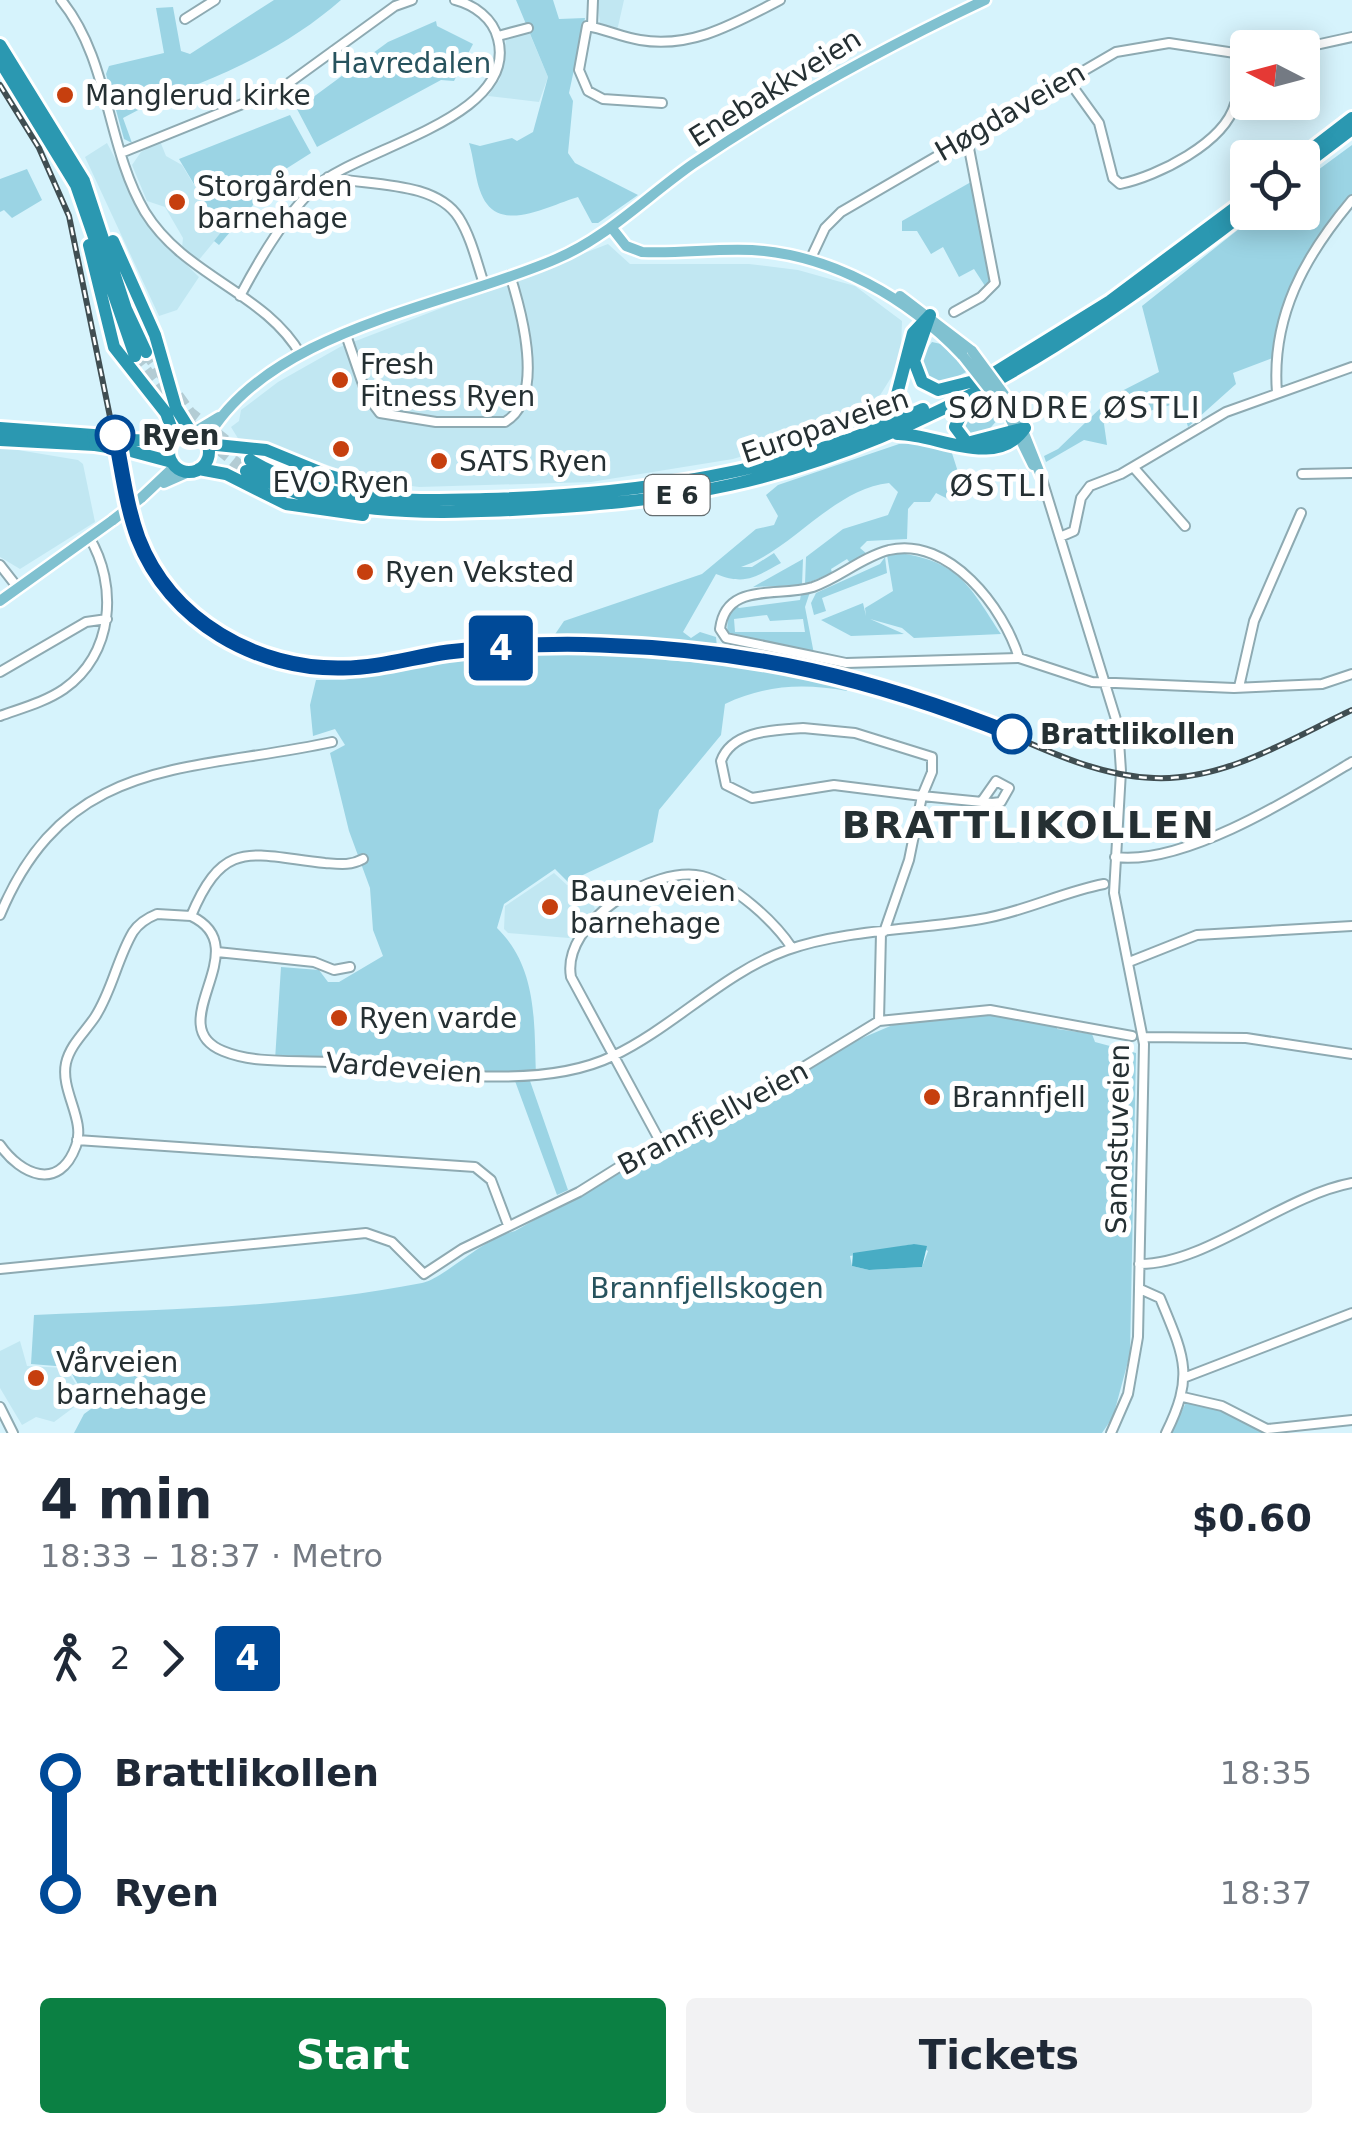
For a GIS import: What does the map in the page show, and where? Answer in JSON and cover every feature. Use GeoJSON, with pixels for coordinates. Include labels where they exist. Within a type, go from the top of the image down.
{"type":"FeatureCollection","features":[{"type":"Feature","properties":{"kind":"highway"},"geometry":{"type":"LineString","coordinates":[[0,45],[70,156],[152,327],[171,396],[199,437],[207,461],[194,470]]}},
{"type":"Feature","properties":{"kind":"highway"},"geometry":{"type":"LineString","coordinates":[[0,60],[82,198],[140,354],[96,210]]}},
{"type":"Feature","properties":{"kind":"highway"},"geometry":{"type":"LineString","coordinates":[[1320,143],[1352,118]]}},
{"type":"Feature","properties":{"kind":"highway"},"geometry":{"type":"LineString","coordinates":[[1320,153],[1352,129]]}},
{"type":"Feature","properties":{"kind":"highway"},"geometry":{"type":"LineString","coordinates":[[82,198],[114,347],[166,413],[174,440],[174,464]]}},
{"type":"Feature","properties":{"kind":"highway","name":"Europaveien"},"geometry":{"type":"LineString","coordinates":[[410,506],[672,484],[788,458],[868,430],[986,378],[1110,302],[1230,212]]}},
{"type":"Feature","properties":{"kind":"highway","name":"Europaveien"},"geometry":{"type":"LineString","coordinates":[[248,466],[323,502],[410,506],[578,506],[672,496],[793,468],[888,434],[1002,379],[1143,290],[1230,224]]}},
{"type":"Feature","properties":{"kind":"highway"},"geometry":{"type":"LineString","coordinates":[[868,430],[896,398],[912,334],[927,320]]}},
{"type":"Feature","properties":{"kind":"highway","name":"E 6"},"geometry":{"type":"LineString","coordinates":[[927,320],[914,361],[922,382],[938,390],[986,378]]}},
{"type":"Feature","properties":{"kind":"highway","name":"E 6"},"geometry":{"type":"LineString","coordinates":[[909,434],[964,408],[1002,379]]}},
{"type":"Feature","properties":{"kind":"highway"},"geometry":{"type":"LineString","coordinates":[[964,408],[955,427],[967,443],[1020,431]]}},
{"type":"Feature","properties":{"kind":"highway","name":"E 6"},"geometry":{"type":"LineString","coordinates":[[0,428],[126,445],[194,470],[216,470],[277,502],[309,510],[356,515],[410,506]]}},
{"type":"Feature","properties":{"kind":"highway","name":"E 6"},"geometry":{"type":"LineString","coordinates":[[888,434],[909,434],[970,450],[1020,431]]}},
{"type":"Feature","properties":{"kind":"highway","name":"E 6"},"geometry":{"type":"LineString","coordinates":[[126,445],[199,437],[266,450],[410,506]]}},
{"type":"Feature","properties":{"kind":"highway","name":"E 6"},"geometry":{"type":"LineString","coordinates":[[0,440],[94,440]]}},
{"type":"Feature","properties":{"kind":"main road","name":"Enebakkveien"},"geometry":{"type":"LineString","coordinates":[[199,437],[220,416],[301,355],[523,270],[606,230],[694,164],[847,68],[984,0]]}},
{"type":"Feature","properties":{"kind":"main road","name":"Sandstuveien"},"geometry":{"type":"LineString","coordinates":[[606,230],[642,252],[746,250],[810,260],[885,292],[967,354],[1010,410],[1041,476]]}},
{"type":"Feature","properties":{"kind":"main road"},"geometry":{"type":"LineString","coordinates":[[158,485],[174,464]]}},
{"type":"Feature","properties":{"kind":"main road"},"geometry":{"type":"LineString","coordinates":[[0,602],[158,485],[194,470]]}},
{"type":"Feature","properties":{"kind":"street"},"geometry":{"type":"LineString","coordinates":[[61,0],[83,33],[121,153],[145,211],[188,263],[273,321],[301,355]]}},
{"type":"Feature","properties":{"kind":"street"},"geometry":{"type":"LineString","coordinates":[[185,19],[214,0]]}},
{"type":"Feature","properties":{"kind":"street"},"geometry":{"type":"LineString","coordinates":[[121,153],[282,88],[395,6],[412,0]]}},
{"type":"Feature","properties":{"kind":"street"},"geometry":{"type":"LineString","coordinates":[[240,296],[294,211],[328,178],[343,166],[415,136],[476,99],[497,74],[498,36],[476,9],[454,0]]}},
{"type":"Feature","properties":{"kind":"street"},"geometry":{"type":"LineString","coordinates":[[593,0],[579,70],[588,92],[604,99],[662,103]]}},
{"type":"Feature","properties":{"kind":"street"},"geometry":{"type":"LineString","coordinates":[[589,26],[644,41],[682,41],[721,30],[780,0]]}},
{"type":"Feature","properties":{"kind":"street"},"geometry":{"type":"LineString","coordinates":[[498,36],[528,28]]}},
{"type":"Feature","properties":{"kind":"street"},"geometry":{"type":"LineString","coordinates":[[1320,44],[1352,37]]}},
{"type":"Feature","properties":{"kind":"street","name":"Høgdaveien"},"geometry":{"type":"LineString","coordinates":[[810,260],[832,219],[1116,52],[1177,43],[1230,52]]}},
{"type":"Feature","properties":{"kind":"street"},"geometry":{"type":"LineString","coordinates":[[1068,80],[1099,123],[1113,178],[1120,184],[1197,147],[1230,118]]}},
{"type":"Feature","properties":{"kind":"street"},"geometry":{"type":"LineString","coordinates":[[954,312],[981,298],[995,283],[967,138]]}},
{"type":"Feature","properties":{"kind":"street"},"geometry":{"type":"LineString","coordinates":[[328,178],[374,183],[446,204],[462,223],[484,284]]}},
{"type":"Feature","properties":{"kind":"street"},"geometry":{"type":"LineString","coordinates":[[1277,393],[1276,352],[1285,308],[1307,262],[1352,200]]}},
{"type":"Feature","properties":{"kind":"street"},"geometry":{"type":"LineString","coordinates":[[346,335],[367,396],[380,413],[436,422],[505,422],[521,403],[526,373],[524,325],[510,274]]}},
{"type":"Feature","properties":{"kind":"street"},"geometry":{"type":"LineString","coordinates":[[1060,537],[1074,532],[1081,498],[1088,487],[1134,468],[1206,421],[1352,366]]}},
{"type":"Feature","properties":{"kind":"street"},"geometry":{"type":"LineString","coordinates":[[1134,468],[1186,526]]}},
{"type":"Feature","properties":{"kind":"street"},"geometry":{"type":"LineString","coordinates":[[1302,474],[1352,473]]}},
{"type":"Feature","properties":{"kind":"street","name":"Sandstuveien"},"geometry":{"type":"LineString","coordinates":[[1041,476],[1106,682],[1121,745],[1115,907],[1143,1036],[1140,1290],[1134,1369],[1111,1433]]}},
{"type":"Feature","properties":{"kind":"street"},"geometry":{"type":"LineString","coordinates":[[1238,687],[1258,610],[1301,513]]}},
{"type":"Feature","properties":{"kind":"street"},"geometry":{"type":"LineString","coordinates":[[0,716],[42,702],[74,681],[96,654],[107,619],[104,563],[89,537]]}},
{"type":"Feature","properties":{"kind":"street"},"geometry":{"type":"LineString","coordinates":[[1019,658],[977,586],[954,564],[920,551],[880,553],[825,582],[790,592],[743,596],[725,608],[720,629],[726,638],[831,660],[1019,658],[1092,682],[1238,687],[1312,685],[1352,674]]}},
{"type":"Feature","properties":{"kind":"street"},"geometry":{"type":"LineString","coordinates":[[0,565],[18,588]]}},
{"type":"Feature","properties":{"kind":"street"},"geometry":{"type":"LineString","coordinates":[[0,672],[86,622],[107,619]]}},
{"type":"Feature","properties":{"kind":"street"},"geometry":{"type":"LineString","coordinates":[[879,1020],[883,932],[909,860],[922,796],[932,772],[932,757],[855,733],[803,728],[754,734],[731,744],[721,761],[726,785],[746,797],[834,785],[922,796],[982,801]]}},
{"type":"Feature","properties":{"kind":"street"},"geometry":{"type":"LineString","coordinates":[[0,916],[18,877],[43,844],[79,810],[109,791],[185,764],[332,742]]}},
{"type":"Feature","properties":{"kind":"street"},"geometry":{"type":"LineString","coordinates":[[1116,856],[1140,856],[1221,833],[1352,762]]}},
{"type":"Feature","properties":{"kind":"street"},"geometry":{"type":"LineString","coordinates":[[191,916],[209,878],[229,859],[250,856],[344,864],[364,860]]}},
{"type":"Feature","properties":{"kind":"street"},"geometry":{"type":"LineString","coordinates":[[662,1145],[576,991],[569,969],[580,933],[605,910],[660,879],[699,876],[742,900],[780,932],[792,948]]}},
{"type":"Feature","properties":{"kind":"street","name":"Vardeveien"},"geometry":{"type":"LineString","coordinates":[[217,952],[201,1007],[201,1023],[207,1040],[228,1053],[503,1075],[548,1072],[612,1056],[666,1028],[744,972],[792,948],[1028,910],[1104,884]]}},
{"type":"Feature","properties":{"kind":"street"},"geometry":{"type":"LineString","coordinates":[[0,1146],[17,1168],[42,1174],[64,1164],[78,1140],[66,1088],[68,1055],[101,1006],[136,929],[157,914],[191,916],[207,928],[217,952],[314,962],[334,970],[350,967]]}},
{"type":"Feature","properties":{"kind":"street"},"geometry":{"type":"LineString","coordinates":[[1129,962],[1198,935],[1352,926]]}},
{"type":"Feature","properties":{"kind":"street","name":"Brannfjellveien"},"geometry":{"type":"LineString","coordinates":[[0,1269],[366,1233],[388,1239],[424,1274],[508,1225],[729,1114],[879,1020],[990,1010],[1132,1036]]}},
{"type":"Feature","properties":{"kind":"street"},"geometry":{"type":"LineString","coordinates":[[1143,1036],[1237,1037],[1352,1054]]}},
{"type":"Feature","properties":{"kind":"street"},"geometry":{"type":"LineString","coordinates":[[78,1140],[475,1167],[491,1180],[508,1225]]}},
{"type":"Feature","properties":{"kind":"street"},"geometry":{"type":"LineString","coordinates":[[1139,1264],[1191,1251],[1285,1204],[1352,1183]]}},
{"type":"Feature","properties":{"kind":"street"},"geometry":{"type":"LineString","coordinates":[[1140,1290],[1160,1298],[1186,1377],[1183,1398],[1166,1433]]}},
{"type":"Feature","properties":{"kind":"street"},"geometry":{"type":"LineString","coordinates":[[1186,1377],[1352,1313]]}},
{"type":"Feature","properties":{"kind":"street"},"geometry":{"type":"LineString","coordinates":[[1183,1398],[1222,1406],[1268,1429],[1352,1420]]}},
{"type":"Feature","properties":{"kind":"street"},"geometry":{"type":"LineString","coordinates":[[0,1407],[12,1433]]}},
{"type":"Feature","properties":{"kind":"shaded area"},"geometry":{"type":"Polygon","coordinates":[[[597,0],[624,0],[617,31],[600,23],[597,0]]]}},
{"type":"Feature","properties":{"kind":"shaded area"},"geometry":{"type":"Polygon","coordinates":[[[529,32],[548,77],[539,102],[488,96],[500,79],[506,40],[529,32]]]}},
{"type":"Feature","properties":{"kind":"shaded area","name":"Storgården barnehage"},"geometry":{"type":"Polygon","coordinates":[[[160,141],[166,156],[182,165],[222,232],[198,261],[182,248],[183,238],[165,207],[147,201],[132,165],[141,152],[160,141]]]}},
{"type":"Feature","properties":{"kind":"shaded area"},"geometry":{"type":"Polygon","coordinates":[[[107,143],[155,234],[199,277],[177,310],[159,316],[85,157],[107,143]]]}},
{"type":"Feature","properties":{"kind":"shaded area"},"geometry":{"type":"Polygon","coordinates":[[[608,244],[630,264],[749,264],[798,270],[855,286],[902,321],[901,350],[892,376],[874,405],[821,433],[733,459],[591,482],[419,487],[369,480],[264,442],[239,440],[231,427],[239,421],[241,410],[278,382],[340,347],[608,244]]]}},
{"type":"Feature","properties":{"kind":"shaded area"},"geometry":{"type":"Polygon","coordinates":[[[0,447],[78,460],[83,464],[95,522],[20,569],[0,557],[0,447]]]}},
{"type":"Feature","properties":{"kind":"shaded area","name":"Bauneveien barnehage"},"geometry":{"type":"Polygon","coordinates":[[[554,873],[567,885],[582,881],[595,909],[569,938],[508,933],[504,929],[505,906],[554,873]]]}},
{"type":"Feature","properties":{"kind":"shaded area"},"geometry":{"type":"Polygon","coordinates":[[[914,1244],[927,1246],[922,1267],[869,1270],[852,1266],[853,1253],[914,1244]]]}},
{"type":"Feature","properties":{"kind":"shaded area","name":"Vårveien barnehage"},"geometry":{"type":"Polygon","coordinates":[[[20,1341],[27,1366],[66,1368],[85,1399],[54,1422],[36,1417],[22,1425],[0,1388],[0,1351],[20,1341]]]}},
{"type":"Feature","properties":{"kind":"green space"},"geometry":{"type":"Polygon","coordinates":[[[274,0],[341,0],[296,34],[246,62],[141,104],[142,108],[123,118],[132,143],[124,139],[106,74],[109,66],[164,53],[156,8],[173,7],[181,51],[190,54],[274,0]]]}},
{"type":"Feature","properties":{"kind":"green space"},"geometry":{"type":"Polygon","coordinates":[[[516,0],[553,0],[559,19],[585,18],[569,93],[573,101],[568,153],[575,163],[638,195],[598,223],[592,223],[578,197],[531,213],[506,215],[487,204],[480,190],[469,143],[480,146],[512,138],[517,141],[533,132],[548,77],[516,0]]]}},
{"type":"Feature","properties":{"kind":"green space","name":"Havredalen"},"geometry":{"type":"Polygon","coordinates":[[[436,21],[437,26],[473,44],[454,81],[441,80],[317,147],[297,109],[388,42],[436,21]]]}},
{"type":"Feature","properties":{"kind":"green space","name":"Havredalen"},"geometry":{"type":"Polygon","coordinates":[[[290,115],[311,153],[281,172],[219,245],[214,241],[222,231],[179,159],[290,115]]]}},
{"type":"Feature","properties":{"kind":"green space"},"geometry":{"type":"Polygon","coordinates":[[[1352,145],[1352,201],[1330,229],[1291,302],[1278,356],[1233,373],[1236,384],[1188,427],[1181,402],[1104,424],[1107,445],[1084,440],[1046,462],[1044,456],[1058,449],[1114,395],[1159,372],[1142,306],[1238,230],[1320,230],[1320,169],[1352,145]]]}},
{"type":"Feature","properties":{"kind":"green space"},"geometry":{"type":"Polygon","coordinates":[[[27,169],[42,200],[12,218],[4,210],[0,212],[0,179],[27,169]]]}},
{"type":"Feature","properties":{"kind":"green space"},"geometry":{"type":"Polygon","coordinates":[[[971,182],[992,279],[987,289],[974,269],[959,277],[943,247],[931,254],[917,231],[902,231],[902,221],[971,182]]]}},
{"type":"Feature","properties":{"kind":"green space"},"geometry":{"type":"Polygon","coordinates":[[[932,342],[941,344],[968,371],[943,384],[927,378],[920,358],[932,342]]]}},
{"type":"Feature","properties":{"kind":"green space"},"geometry":{"type":"Polygon","coordinates":[[[982,401],[993,404],[999,418],[986,433],[968,436],[962,427],[968,410],[982,401]]]}},
{"type":"Feature","properties":{"kind":"green space"},"geometry":{"type":"Polygon","coordinates":[[[930,442],[951,450],[958,472],[950,500],[936,493],[930,502],[914,502],[908,509],[907,539],[867,541],[860,548],[867,554],[850,563],[847,559],[831,569],[832,573],[805,584],[806,557],[843,529],[888,515],[898,492],[889,483],[849,497],[777,548],[741,567],[752,567],[774,553],[781,563],[745,579],[716,574],[683,632],[691,638],[700,632],[716,637],[717,647],[676,642],[666,660],[792,670],[848,681],[847,691],[784,687],[725,704],[721,735],[659,810],[653,842],[568,882],[555,869],[504,904],[497,928],[520,961],[531,997],[536,1077],[529,1078],[568,1190],[557,1195],[515,1081],[522,1078],[275,1060],[281,967],[319,970],[328,982],[339,982],[383,956],[373,930],[370,888],[349,831],[330,753],[345,745],[335,729],[313,736],[310,705],[316,680],[344,680],[452,660],[541,655],[564,621],[702,574],[756,529],[774,525],[778,516],[766,495],[778,485],[899,444],[930,442]]]}},
{"type":"Feature","properties":{"kind":"green space"},"geometry":{"type":"Polygon","coordinates":[[[900,553],[950,570],[971,590],[1001,634],[914,638],[902,628],[870,619],[904,634],[851,636],[821,620],[863,603],[866,616],[865,608],[893,591],[887,555],[900,553]]]}},
{"type":"Feature","properties":{"kind":"green space"},"geometry":{"type":"Polygon","coordinates":[[[885,557],[887,573],[822,598],[826,611],[814,615],[811,603],[816,593],[880,564],[885,557]]]}},
{"type":"Feature","properties":{"kind":"green space"},"geometry":{"type":"Polygon","coordinates":[[[803,559],[802,585],[753,587],[803,559]]]}},
{"type":"Feature","properties":{"kind":"green space"},"geometry":{"type":"Polygon","coordinates":[[[810,592],[805,607],[814,654],[727,635],[728,611],[735,605],[739,608],[800,600],[801,594],[810,592]],[[767,615],[734,619],[735,632],[805,632],[803,619],[770,621],[767,615]]]}},
{"type":"Feature","properties":{"kind":"green space","name":"Brannfjellskogen"},"geometry":{"type":"Polygon","coordinates":[[[944,1015],[997,1015],[1058,1024],[1057,1029],[1092,1034],[1095,1042],[1136,1053],[1130,1354],[1113,1417],[1102,1433],[74,1433],[84,1414],[102,1401],[87,1400],[68,1367],[31,1364],[34,1315],[277,1303],[431,1280],[490,1241],[515,1231],[832,1051],[902,1021],[944,1015]],[[914,1244],[850,1256],[852,1266],[869,1270],[922,1267],[928,1251],[914,1244]]]}},
{"type":"Feature","properties":{"kind":"green space"},"geometry":{"type":"Polygon","coordinates":[[[1188,1399],[1231,1411],[1265,1433],[1170,1433],[1188,1399]]]}},
{"type":"Feature","properties":{"kind":"tunnel"},"geometry":{"type":"LineString","coordinates":[[146,352],[190,413],[250,460]]}},
{"type":"Feature","properties":{"kind":"tunnel"},"geometry":{"type":"LineString","coordinates":[[135,356],[184,420],[246,471]]}},
{"type":"Feature","properties":{"kind":"railway"},"geometry":{"type":"LineString","coordinates":[[0,85],[39,148],[69,216],[136,531],[176,598],[238,645],[263,655],[316,666],[542,647],[646,649],[778,662],[832,672],[911,695],[1105,771],[1154,778],[1206,773],[1232,765],[1352,710]]}},
{"type":"Feature","properties":{"kind":"metro line","name":"4"},"geometry":{"type":"LineString","coordinates":[[115,435],[138,538],[161,579],[178,601],[209,628],[267,657],[302,666],[346,668],[446,652],[580,644],[738,656],[826,670],[877,684],[1012,734]]}},
{"type":"Feature","properties":{"kind":"place","name":"Manglerud kirke"},"geometry":{"type":"Point","coordinates":[65,95]}},
{"type":"Feature","properties":{"kind":"place","name":"Storgården barnehage"},"geometry":{"type":"Point","coordinates":[177,202]}},
{"type":"Feature","properties":{"kind":"place","name":"Fresh Fitness Ryen"},"geometry":{"type":"Point","coordinates":[340,380]}},
{"type":"Feature","properties":{"kind":"place","name":"Ryen"},"geometry":{"type":"Point","coordinates":[115,435]}},
{"type":"Feature","properties":{"kind":"place","name":"EVO Ryen"},"geometry":{"type":"Point","coordinates":[341,449]}},
{"type":"Feature","properties":{"kind":"place","name":"SATS Ryen"},"geometry":{"type":"Point","coordinates":[439,461]}},
{"type":"Feature","properties":{"kind":"place","name":"Ryen Veksted"},"geometry":{"type":"Point","coordinates":[365,572]}},
{"type":"Feature","properties":{"kind":"place","name":"Brattlikollen"},"geometry":{"type":"Point","coordinates":[1012,734]}},
{"type":"Feature","properties":{"kind":"place","name":"Bauneveien barnehage"},"geometry":{"type":"Point","coordinates":[550,907]}},
{"type":"Feature","properties":{"kind":"place","name":"Ryen varde"},"geometry":{"type":"Point","coordinates":[339,1018]}},
{"type":"Feature","properties":{"kind":"place","name":"Brannfjell"},"geometry":{"type":"Point","coordinates":[932,1097]}},
{"type":"Feature","properties":{"kind":"place","name":"Vårveien barnehage"},"geometry":{"type":"Point","coordinates":[36,1378]}},
{"type":"Feature","properties":{"kind":"district","name":"SØNDRE ØSTLI"},"geometry":{"type":"Point","coordinates":[1075,407]}},
{"type":"Feature","properties":{"kind":"district","name":"ØSTLI"},"geometry":{"type":"Point","coordinates":[999,485]}},
{"type":"Feature","properties":{"kind":"district","name":"BRATTLIKOLLEN"},"geometry":{"type":"Point","coordinates":[1029,825]}}]}
